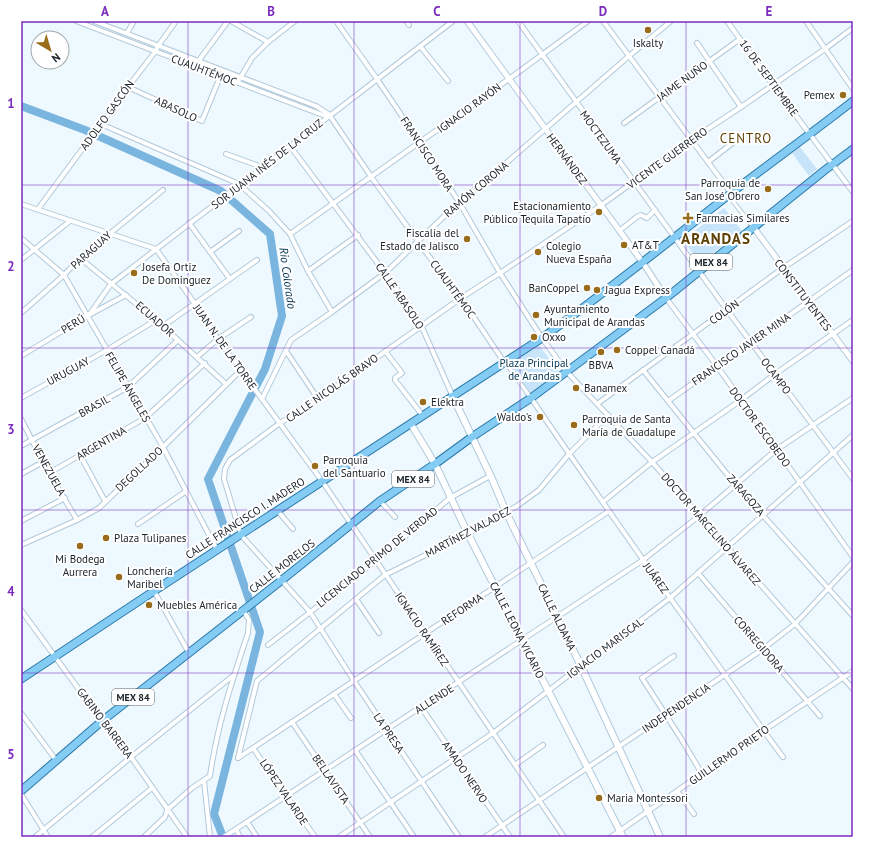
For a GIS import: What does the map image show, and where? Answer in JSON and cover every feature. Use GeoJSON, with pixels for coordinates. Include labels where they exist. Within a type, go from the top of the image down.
{"type":"FeatureCollection","features":[{"type":"Feature","properties":{"kind":"main road","name":"CALLE FRANCISCO I. MADERO"},"geometry":{"type":"LineString","coordinates":[[21,679],[154,590],[218,550],[542,338],[853,101]]}},
{"type":"Feature","properties":{"kind":"main road","name":"MEX 84"},"geometry":{"type":"LineString","coordinates":[[566,371],[666,298],[853,149]]}},
{"type":"Feature","properties":{"kind":"main road","name":"CALLE MORELOS"},"geometry":{"type":"LineString","coordinates":[[21,791],[102,721],[265,594],[380,501],[531,398],[566,371]]}},
{"type":"Feature","properties":{"kind":"main road","name":"CALLE ALDAMA"},"geometry":{"type":"LineString","coordinates":[[452,397],[530,564],[581,666],[660,837]]}},
{"type":"Feature","properties":{"kind":"main road","name":"CALLE LEONA VICARIO"},"geometry":{"type":"LineString","coordinates":[[411,424],[435,464],[468,534],[623,837]]}},
{"type":"Feature","properties":{"kind":"street","name":"CUAUHTÉMOC"},"geometry":{"type":"LineString","coordinates":[[76,21],[86,22],[155,52],[330,117]]}},
{"type":"Feature","properties":{"kind":"street","name":"CUAUHTÉMOC"},"geometry":{"type":"LineString","coordinates":[[94,21],[316,106],[330,117],[372,178],[461,298],[504,362]]}},
{"type":"Feature","properties":{"kind":"street"},"geometry":{"type":"LineString","coordinates":[[127,34],[134,21]]}},
{"type":"Feature","properties":{"kind":"street","name":"ADOLFO GASCÓN"},"geometry":{"type":"LineString","coordinates":[[38,209],[155,52],[176,21]]}},
{"type":"Feature","properties":{"kind":"street"},"geometry":{"type":"LineString","coordinates":[[194,67],[228,21]]}},
{"type":"Feature","properties":{"kind":"street"},"geometry":{"type":"LineString","coordinates":[[231,21],[268,42]]}},
{"type":"Feature","properties":{"kind":"street"},"geometry":{"type":"LineString","coordinates":[[237,83],[252,58],[288,23],[295,21]]}},
{"type":"Feature","properties":{"kind":"street","name":"FRANCISCO MORA"},"geometry":{"type":"LineString","coordinates":[[336,21],[420,143],[458,202],[500,273],[542,338],[566,371]]}},
{"type":"Feature","properties":{"kind":"street","name":"SOR JUANA INÉS DE LA CRUZ"},"geometry":{"type":"LineString","coordinates":[[88,315],[111,284],[262,166],[330,117],[453,21]]}},
{"type":"Feature","properties":{"kind":"street","name":"HERNÁNDEZ"},"geometry":{"type":"LineString","coordinates":[[467,21],[666,298]]}},
{"type":"Feature","properties":{"kind":"street","name":"MOCTEZUMA"},"geometry":{"type":"LineString","coordinates":[[518,21],[699,272]]}},
{"type":"Feature","properties":{"kind":"street","name":"IGNACIO RAYÓN"},"geometry":{"type":"LineString","coordinates":[[290,234],[333,203],[372,178],[588,21]]}},
{"type":"Feature","properties":{"kind":"street"},"geometry":{"type":"LineString","coordinates":[[603,21],[708,162],[754,228]]}},
{"type":"Feature","properties":{"kind":"street","name":"RAMÓN CORONA"},"geometry":{"type":"LineString","coordinates":[[260,397],[291,340],[385,273],[458,202],[671,21]]}},
{"type":"Feature","properties":{"kind":"street","name":"16 DE SEPTIEMBRE"},"geometry":{"type":"LineString","coordinates":[[727,21],[853,192]]}},
{"type":"Feature","properties":{"kind":"street"},"geometry":{"type":"LineString","coordinates":[[806,21],[853,89]]}},
{"type":"Feature","properties":{"kind":"street","name":"VICENTE GUERRERO"},"geometry":{"type":"LineString","coordinates":[[500,273],[600,206],[691,140],[773,85],[853,28]]}},
{"type":"Feature","properties":{"kind":"street","name":"JAIME NUÑO"},"geometry":{"type":"LineString","coordinates":[[624,123],[740,39]]}},
{"type":"Feature","properties":{"kind":"street"},"geometry":{"type":"LineString","coordinates":[[697,43],[741,107]]}},
{"type":"Feature","properties":{"kind":"street"},"geometry":{"type":"LineString","coordinates":[[420,46],[448,81]]}},
{"type":"Feature","properties":{"kind":"street","name":"ABASOLO"},"geometry":{"type":"LineString","coordinates":[[128,87],[202,121],[220,77]]}},
{"type":"Feature","properties":{"kind":"street"},"geometry":{"type":"LineString","coordinates":[[100,124],[238,185],[269,211],[290,234],[308,271],[332,312]]}},
{"type":"Feature","properties":{"kind":"street"},"geometry":{"type":"LineString","coordinates":[[708,162],[734,142]]}},
{"type":"Feature","properties":{"kind":"street","name":"CALLE ABASOLO"},"geometry":{"type":"LineString","coordinates":[[290,146],[400,292],[421,325],[452,397]]}},
{"type":"Feature","properties":{"kind":"street"},"geometry":{"type":"LineString","coordinates":[[226,154],[262,166]]}},
{"type":"Feature","properties":{"kind":"street","name":"PARAGUAY"},"geometry":{"type":"LineString","coordinates":[[21,313],[108,233],[163,190]]}},
{"type":"Feature","properties":{"kind":"street"},"geometry":{"type":"LineString","coordinates":[[21,204],[156,249]]}},
{"type":"Feature","properties":{"kind":"street"},"geometry":{"type":"LineString","coordinates":[[619,231],[638,216],[641,215],[647,218],[655,210]]}},
{"type":"Feature","properties":{"kind":"street"},"geometry":{"type":"LineString","coordinates":[[21,260],[70,221]]}},
{"type":"Feature","properties":{"kind":"street","name":"COLÓN"},"geometry":{"type":"LineString","coordinates":[[597,404],[783,268],[853,221]]}},
{"type":"Feature","properties":{"kind":"street"},"geometry":{"type":"LineString","coordinates":[[189,223],[230,279]]}},
{"type":"Feature","properties":{"kind":"street","name":"CONSTITUYENTES"},"geometry":{"type":"LineString","coordinates":[[754,228],[853,361]]}},
{"type":"Feature","properties":{"kind":"street"},"geometry":{"type":"LineString","coordinates":[[210,252],[239,231]]}},
{"type":"Feature","properties":{"kind":"street"},"geometry":{"type":"LineString","coordinates":[[308,271],[358,235]]}},
{"type":"Feature","properties":{"kind":"street","name":"FELIPE ÁNGELES"},"geometry":{"type":"LineString","coordinates":[[21,238],[64,275],[163,447],[185,492],[218,550]]}},
{"type":"Feature","properties":{"kind":"street","name":"JUAN N. DE LA TORRE"},"geometry":{"type":"LineString","coordinates":[[156,249],[218,339],[322,481]]}},
{"type":"Feature","properties":{"kind":"street","name":"ECUADOR"},"geometry":{"type":"LineString","coordinates":[[80,258],[163,326],[205,363],[226,384]]}},
{"type":"Feature","properties":{"kind":"street"},"geometry":{"type":"LineString","coordinates":[[163,326],[257,260]]}},
{"type":"Feature","properties":{"kind":"street","name":"FRANCISCO JAVIER MINA"},"geometry":{"type":"LineString","coordinates":[[668,401],[853,270]]}},
{"type":"Feature","properties":{"kind":"street","name":"OCAMPO"},"geometry":{"type":"LineString","coordinates":[[699,272],[853,479]]}},
{"type":"Feature","properties":{"kind":"street","name":"CALLE NICOLÁS BRAVO"},"geometry":{"type":"LineString","coordinates":[[241,535],[224,479],[225,470],[230,460],[280,423],[318,399],[421,325],[500,273]]}},
{"type":"Feature","properties":{"kind":"street","name":"PERÚ"},"geometry":{"type":"LineString","coordinates":[[21,356],[88,315],[126,295]]}},
{"type":"Feature","properties":{"kind":"street","name":"DOCTOR ESCOBEDO"},"geometry":{"type":"LineString","coordinates":[[666,298],[717,366],[776,450],[801,482],[853,557]]}},
{"type":"Feature","properties":{"kind":"street"},"geometry":{"type":"LineString","coordinates":[[197,357],[218,339],[251,317]]}},
{"type":"Feature","properties":{"kind":"street","name":"URUGUAY"},"geometry":{"type":"LineString","coordinates":[[21,398],[107,350],[156,320]]}},
{"type":"Feature","properties":{"kind":"street"},"geometry":{"type":"LineString","coordinates":[[603,502],[652,462],[853,320]]}},
{"type":"Feature","properties":{"kind":"street","name":"BRASIL"},"geometry":{"type":"LineString","coordinates":[[21,446],[128,387],[178,340]]}},
{"type":"Feature","properties":{"kind":"street"},"geometry":{"type":"LineString","coordinates":[[286,351],[318,399]]}},
{"type":"Feature","properties":{"kind":"street"},"geometry":{"type":"LineString","coordinates":[[385,351],[402,373],[395,378],[395,380],[423,416]]}},
{"type":"Feature","properties":{"kind":"street"},"geometry":{"type":"LineString","coordinates":[[504,362],[531,398]]}},
{"type":"Feature","properties":{"kind":"street","name":"ARGENTINA"},"geometry":{"type":"LineString","coordinates":[[49,473],[146,418],[205,363]]}},
{"type":"Feature","properties":{"kind":"street","name":"DEGOLLADO"},"geometry":{"type":"LineString","coordinates":[[21,545],[77,520],[99,508],[241,370]]}},
{"type":"Feature","properties":{"kind":"street","name":"ZARAGOZA"},"geometry":{"type":"LineString","coordinates":[[643,370],[736,484],[853,616]]}},
{"type":"Feature","properties":{"kind":"street","name":"DOCTOR MARCELINO ÁLVAREZ"},"geometry":{"type":"LineString","coordinates":[[566,371],[652,462],[853,689]]}},
{"type":"Feature","properties":{"kind":"street","name":"JUÁREZ"},"geometry":{"type":"LineString","coordinates":[[531,398],[643,560],[726,675],[763,731],[783,757]]}},
{"type":"Feature","properties":{"kind":"street","name":"ALLENDE"},"geometry":{"type":"LineString","coordinates":[[224,837],[643,560],[699,516],[776,450],[853,398]]}},
{"type":"Feature","properties":{"kind":"street","name":"MARTÍNEZ VALADEZ"},"geometry":{"type":"LineString","coordinates":[[238,758],[257,681],[386,575],[468,534],[506,512],[539,490],[569,454],[608,415]]}},
{"type":"Feature","properties":{"kind":"street","name":"VENEZUELA"},"geometry":{"type":"LineString","coordinates":[[21,419],[49,473],[77,520]]}},
{"type":"Feature","properties":{"kind":"street","name":"IGNACIO MARISCAL"},"geometry":{"type":"LineString","coordinates":[[338,837],[493,733],[670,598],[853,435]]}},
{"type":"Feature","properties":{"kind":"street"},"geometry":{"type":"LineString","coordinates":[[80,455],[105,501]]}},
{"type":"Feature","properties":{"kind":"street"},"geometry":{"type":"LineString","coordinates":[[21,474],[43,462]]}},
{"type":"Feature","properties":{"kind":"street","name":"LICENCIADO PRIMO DE VERDAD"},"geometry":{"type":"LineString","coordinates":[[268,645],[376,561],[450,498],[490,476]]}},
{"type":"Feature","properties":{"kind":"street","name":"IGNACIO RAMÍREZ"},"geometry":{"type":"LineString","coordinates":[[322,481],[564,837]]}},
{"type":"Feature","properties":{"kind":"street"},"geometry":{"type":"LineString","coordinates":[[138,524],[185,492]]}},
{"type":"Feature","properties":{"kind":"street"},"geometry":{"type":"LineString","coordinates":[[21,522],[65,498]]}},
{"type":"Feature","properties":{"kind":"street"},"geometry":{"type":"LineString","coordinates":[[380,501],[395,517]]}},
{"type":"Feature","properties":{"kind":"street"},"geometry":{"type":"LineString","coordinates":[[278,510],[293,529]]}},
{"type":"Feature","properties":{"kind":"street","name":"REFORMA"},"geometry":{"type":"LineString","coordinates":[[238,758],[609,511]]}},
{"type":"Feature","properties":{"kind":"street","name":"LA PRESA"},"geometry":{"type":"LineString","coordinates":[[241,535],[310,612],[354,681],[459,837]]}},
{"type":"Feature","properties":{"kind":"street","name":"INDEPENDENCIA"},"geometry":{"type":"LineString","coordinates":[[484,837],[763,649],[795,624],[853,562]]}},
{"type":"Feature","properties":{"kind":"street","name":"CORREGIDORA"},"geometry":{"type":"LineString","coordinates":[[698,573],[820,716]]}},
{"type":"Feature","properties":{"kind":"street"},"geometry":{"type":"LineString","coordinates":[[154,590],[189,653]]}},
{"type":"Feature","properties":{"kind":"street"},"geometry":{"type":"LineString","coordinates":[[356,599],[378,633]]}},
{"type":"Feature","properties":{"kind":"street"},"geometry":{"type":"LineString","coordinates":[[144,837],[165,817],[167,810],[192,788],[210,776],[215,745],[224,708],[248,633],[249,620],[246,608]]}},
{"type":"Feature","properties":{"kind":"street","name":"GABINO BARRERA"},"geometry":{"type":"LineString","coordinates":[[21,610],[102,721],[131,757],[187,837]]}},
{"type":"Feature","properties":{"kind":"street"},"geometry":{"type":"LineString","coordinates":[[674,656],[642,678],[666,714],[702,774]]}},
{"type":"Feature","properties":{"kind":"street","name":"GUILLERMO PRIETO"},"geometry":{"type":"LineString","coordinates":[[611,837],[763,731],[853,671]]}},
{"type":"Feature","properties":{"kind":"street"},"geometry":{"type":"LineString","coordinates":[[35,837],[131,757],[234,675]]}},
{"type":"Feature","properties":{"kind":"street"},"geometry":{"type":"LineString","coordinates":[[334,694],[351,718]]}},
{"type":"Feature","properties":{"kind":"street","name":"AMADO NERVO"},"geometry":{"type":"LineString","coordinates":[[421,707],[510,837]]}},
{"type":"Feature","properties":{"kind":"street"},"geometry":{"type":"LineString","coordinates":[[21,713],[56,760]]}},
{"type":"Feature","properties":{"kind":"street","name":"BELLAVISTA"},"geometry":{"type":"LineString","coordinates":[[292,722],[370,837]]}},
{"type":"Feature","properties":{"kind":"street"},"geometry":{"type":"LineString","coordinates":[[515,765],[543,745]]}},
{"type":"Feature","properties":{"kind":"street","name":"LÓPEZ VALARDE"},"geometry":{"type":"LineString","coordinates":[[253,748],[314,837]]}},
{"type":"Feature","properties":{"kind":"street"},"geometry":{"type":"LineString","coordinates":[[355,750],[414,837]]}},
{"type":"Feature","properties":{"kind":"street"},"geometry":{"type":"LineString","coordinates":[[204,781],[210,837]]}},
{"type":"Feature","properties":{"kind":"street"},"geometry":{"type":"LineString","coordinates":[[92,837],[152,788]]}},
{"type":"Feature","properties":{"kind":"street"},"geometry":{"type":"LineString","coordinates":[[678,790],[694,814]]}},
{"type":"Feature","properties":{"kind":"street"},"geometry":{"type":"LineString","coordinates":[[21,794],[48,837]]}},
{"type":"Feature","properties":{"kind":"street"},"geometry":{"type":"LineString","coordinates":[[247,822],[257,837]]}},
{"type":"Feature","properties":{"kind":"street"},"geometry":{"type":"LineString","coordinates":[[235,830],[240,837]]}},
{"type":"Feature","properties":{"kind":"green space"},"geometry":{"type":"Polygon","coordinates":[[[800,147],[817,169],[809,176],[792,153],[800,147]]]}},
{"type":"Feature","properties":{"kind":"green space"},"geometry":{"type":"Polygon","coordinates":[[[724,208],[742,231],[700,263],[683,240],[724,208]]]}},
{"type":"Feature","properties":{"kind":"green space","name":"Plaza Principal de Arandas"},"geometry":{"type":"Polygon","coordinates":[[[538,344],[560,373],[529,396],[506,365],[538,344]]]}},
{"type":"Feature","properties":{"kind":"waterway","name":"Rio Colorado"},"geometry":{"type":"LineString","coordinates":[[21,106],[85,130],[221,191],[270,234],[282,316],[265,369],[208,479],[260,632],[214,814],[223,837]]}},
{"type":"Feature","properties":{"kind":"place","name":"Iskalty"},"geometry":{"type":"Point","coordinates":[648,30]}},
{"type":"Feature","properties":{"kind":"place","name":"Pemex"},"geometry":{"type":"Point","coordinates":[843,95]}},
{"type":"Feature","properties":{"kind":"place","name":"Parroquia de San José Obrero"},"geometry":{"type":"Point","coordinates":[768,189]}},
{"type":"Feature","properties":{"kind":"place","name":"Estacionamiento Público Tequila Tapatío"},"geometry":{"type":"Point","coordinates":[599,212]}},
{"type":"Feature","properties":{"kind":"place","name":"Farmacias Similares"},"geometry":{"type":"Point","coordinates":[688,218]}},
{"type":"Feature","properties":{"kind":"place","name":"Fiscalía del Estado de Jalisco"},"geometry":{"type":"Point","coordinates":[467,239]}},
{"type":"Feature","properties":{"kind":"place","name":"AT&T"},"geometry":{"type":"Point","coordinates":[624,245]}},
{"type":"Feature","properties":{"kind":"place","name":"Colegio Nueva España"},"geometry":{"type":"Point","coordinates":[538,252]}},
{"type":"Feature","properties":{"kind":"place","name":"Josefa Ortiz De Dominguez"},"geometry":{"type":"Point","coordinates":[134,273]}},
{"type":"Feature","properties":{"kind":"place","name":"BanCoppel"},"geometry":{"type":"Point","coordinates":[587,288]}},
{"type":"Feature","properties":{"kind":"place","name":"Jagua Express"},"geometry":{"type":"Point","coordinates":[597,290]}},
{"type":"Feature","properties":{"kind":"place","name":"Ayuntamiento Municipal de Arandas"},"geometry":{"type":"Point","coordinates":[536,315]}},
{"type":"Feature","properties":{"kind":"place","name":"Oxxo"},"geometry":{"type":"Point","coordinates":[534,337]}},
{"type":"Feature","properties":{"kind":"place","name":"Coppel Canadá"},"geometry":{"type":"Point","coordinates":[617,350]}},
{"type":"Feature","properties":{"kind":"place","name":"BBVA"},"geometry":{"type":"Point","coordinates":[601,352]}},
{"type":"Feature","properties":{"kind":"place","name":"Banamex"},"geometry":{"type":"Point","coordinates":[576,388]}},
{"type":"Feature","properties":{"kind":"place","name":"Elektra"},"geometry":{"type":"Point","coordinates":[423,402]}},
{"type":"Feature","properties":{"kind":"place","name":"Waldo's"},"geometry":{"type":"Point","coordinates":[540,417]}},
{"type":"Feature","properties":{"kind":"place","name":"Parroquia de Santa María de Guadalupe"},"geometry":{"type":"Point","coordinates":[574,425]}},
{"type":"Feature","properties":{"kind":"place","name":"Parroquia del Santuario"},"geometry":{"type":"Point","coordinates":[315,466]}},
{"type":"Feature","properties":{"kind":"place","name":"Plaza Tulipanes"},"geometry":{"type":"Point","coordinates":[106,538]}},
{"type":"Feature","properties":{"kind":"place","name":"Mi Bodega Aurrera"},"geometry":{"type":"Point","coordinates":[80,546]}},
{"type":"Feature","properties":{"kind":"place","name":"Lonchería Maribel"},"geometry":{"type":"Point","coordinates":[119,577]}},
{"type":"Feature","properties":{"kind":"place","name":"Muebles América"},"geometry":{"type":"Point","coordinates":[149,605]}},
{"type":"Feature","properties":{"kind":"place","name":"Maria Montessori"},"geometry":{"type":"Point","coordinates":[599,798]}},
{"type":"Feature","properties":{"kind":"district","name":"CENTRO"},"geometry":{"type":"Point","coordinates":[746,138]}},
{"type":"Feature","properties":{"kind":"district","name":"ARANDAS"},"geometry":{"type":"Point","coordinates":[716,238]}}]}
